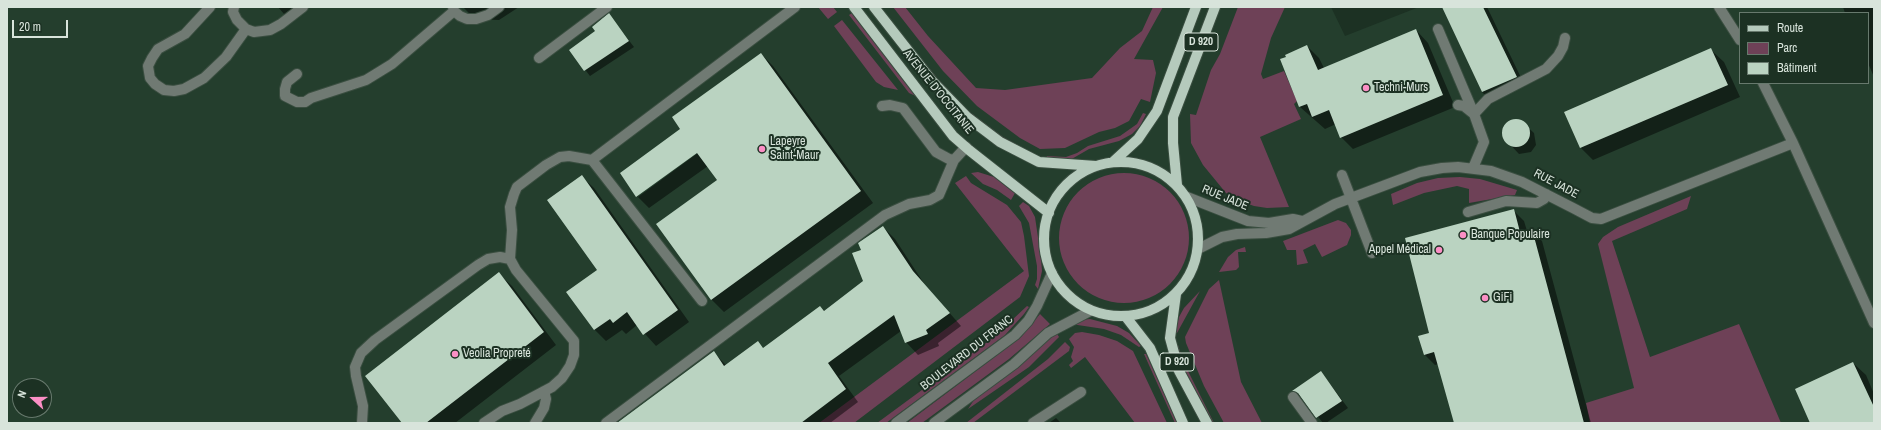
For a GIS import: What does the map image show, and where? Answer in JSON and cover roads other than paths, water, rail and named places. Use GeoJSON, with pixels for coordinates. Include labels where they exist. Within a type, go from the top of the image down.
{"type":"FeatureCollection","features":[{"type":"Feature","properties":{"kind":"main road","name":"AVENUE D'OCCITANIE"},"geometry":{"type":"LineString","coordinates":[[854,7],[954,136],[1049,213]]}},
{"type":"Feature","properties":{"kind":"main road","name":"AVENUE D'OCCITANIE"},"geometry":{"type":"LineString","coordinates":[[874,7],[932,81],[967,117],[1000,142],[1039,162],[1096,166]]}},
{"type":"Feature","properties":{"kind":"main road","name":"D 920"},"geometry":{"type":"LineString","coordinates":[[1113,162],[1138,139],[1157,111],[1196,7]]}},
{"type":"Feature","properties":{"kind":"main road","name":"D 920"},"geometry":{"type":"LineString","coordinates":[[1177,185],[1173,143],[1173,117],[1215,7]]}},
{"type":"Feature","properties":{"kind":"main road"},"geometry":{"type":"LineString","coordinates":[[1113,162],[1128,162],[1148,166],[1170,178],[1187,197],[1197,222],[1198,249],[1191,274],[1176,294],[1154,310],[1126,317],[1090,310],[1071,298],[1060,286],[1052,273],[1046,256],[1044,241],[1049,213],[1056,198],[1065,186],[1076,177],[1096,166],[1113,162]]}},
{"type":"Feature","properties":{"kind":"main road","name":"D 920"},"geometry":{"type":"LineString","coordinates":[[1176,294],[1170,338],[1179,371],[1207,423]]}},
{"type":"Feature","properties":{"kind":"main road","name":"D 920"},"geometry":{"type":"LineString","coordinates":[[1126,317],[1150,348],[1183,423]]}},
{"type":"Feature","properties":{"kind":"street"},"geometry":{"type":"LineString","coordinates":[[210,7],[185,34],[158,49],[152,58],[148,66],[150,78],[155,84],[164,90],[174,91],[184,89],[204,78],[226,57],[246,29]]}},
{"type":"Feature","properties":{"kind":"street"},"geometry":{"type":"LineString","coordinates":[[234,7],[233,12],[237,20],[246,29],[254,32],[270,30],[281,24],[303,7]]}},
{"type":"Feature","properties":{"kind":"street"},"geometry":{"type":"LineString","coordinates":[[296,74],[287,82],[285,96],[297,102],[305,102],[311,98],[366,80],[392,64],[453,9],[460,16],[476,18],[488,15],[499,7]]}},
{"type":"Feature","properties":{"kind":"street"},"geometry":{"type":"LineString","coordinates":[[540,58],[607,7]]}},
{"type":"Feature","properties":{"kind":"street"},"geometry":{"type":"LineString","coordinates":[[592,160],[795,7]]}},
{"type":"Feature","properties":{"kind":"street"},"geometry":{"type":"LineString","coordinates":[[1720,7],[1739,38]]}},
{"type":"Feature","properties":{"kind":"street"},"geometry":{"type":"LineString","coordinates":[[1438,29],[1474,114],[1484,142],[1473,168]]}},
{"type":"Feature","properties":{"kind":"street"},"geometry":{"type":"LineString","coordinates":[[1474,114],[1483,101],[1546,69],[1558,56],[1563,47],[1565,38]]}},
{"type":"Feature","properties":{"kind":"street"},"geometry":{"type":"LineString","coordinates":[[1764,84],[1793,143],[1874,323]]}},
{"type":"Feature","properties":{"kind":"street"},"geometry":{"type":"LineString","coordinates":[[882,106],[890,105],[903,108],[936,152],[949,160],[954,160]]}},
{"type":"Feature","properties":{"kind":"street"},"geometry":{"type":"LineString","coordinates":[[1458,105],[1464,106],[1474,114]]}},
{"type":"Feature","properties":{"kind":"street","name":"RUE JADE"},"geometry":{"type":"LineString","coordinates":[[1198,249],[1222,237],[1237,234],[1276,232],[1289,229],[1302,220],[1351,198],[1420,172],[1442,168],[1473,168],[1491,171],[1522,182],[1592,218],[1601,219],[1793,143]]}},
{"type":"Feature","properties":{"kind":"street"},"geometry":{"type":"LineString","coordinates":[[606,423],[885,215],[909,204],[930,200],[938,194],[954,160],[966,147]]}},
{"type":"Feature","properties":{"kind":"street"},"geometry":{"type":"LineString","coordinates":[[484,423],[502,411],[544,391],[562,378],[570,366],[574,355],[574,341],[516,270],[510,259],[512,230],[510,207],[511,200],[517,187],[546,165],[560,157],[569,156],[592,160],[702,302]]}},
{"type":"Feature","properties":{"kind":"street"},"geometry":{"type":"LineString","coordinates":[[1342,175],[1372,253]]}},
{"type":"Feature","properties":{"kind":"street"},"geometry":{"type":"LineString","coordinates":[[1468,212],[1506,201],[1537,203],[1544,199],[1546,194]]}},
{"type":"Feature","properties":{"kind":"street","name":"RUE JADE"},"geometry":{"type":"LineString","coordinates":[[1187,197],[1248,221],[1268,223],[1289,219],[1302,220]]}},
{"type":"Feature","properties":{"kind":"street"},"geometry":{"type":"LineString","coordinates":[[362,423],[363,406],[356,376],[356,367],[361,353],[375,340],[478,265],[488,259],[500,257],[510,259]]}},
{"type":"Feature","properties":{"kind":"street","name":"BOULEVARD DU FRANC"},"geometry":{"type":"LineString","coordinates":[[896,423],[1015,335],[1028,321],[1037,306],[1052,273]]}},
{"type":"Feature","properties":{"kind":"street"},"geometry":{"type":"LineString","coordinates":[[934,423],[1014,364],[1048,333],[1090,310]]}},
{"type":"Feature","properties":{"kind":"street"},"geometry":{"type":"LineString","coordinates":[[535,423],[544,408],[546,399],[544,391]]}},
{"type":"Feature","properties":{"kind":"street"},"geometry":{"type":"LineString","coordinates":[[1033,423],[1081,392]]}},
{"type":"Feature","properties":{"kind":"street"},"geometry":{"type":"LineString","coordinates":[[1293,397],[1312,423]]}},
{"type":"Feature","properties":{"kind":"place","name":"Techni-Murs"},"geometry":{"type":"Point","coordinates":[1366,88]}},
{"type":"Feature","properties":{"kind":"place","name":"Lapeyre Saint-Maur"},"geometry":{"type":"Point","coordinates":[762,149]}},
{"type":"Feature","properties":{"kind":"place","name":"Banque Populaire"},"geometry":{"type":"Point","coordinates":[1463,235]}},
{"type":"Feature","properties":{"kind":"place","name":"Appel Médical"},"geometry":{"type":"Point","coordinates":[1439,250]}},
{"type":"Feature","properties":{"kind":"place","name":"GiFi"},"geometry":{"type":"Point","coordinates":[1485,298]}},
{"type":"Feature","properties":{"kind":"place","name":"Veolia Propreté"},"geometry":{"type":"Point","coordinates":[455,354]}}]}
